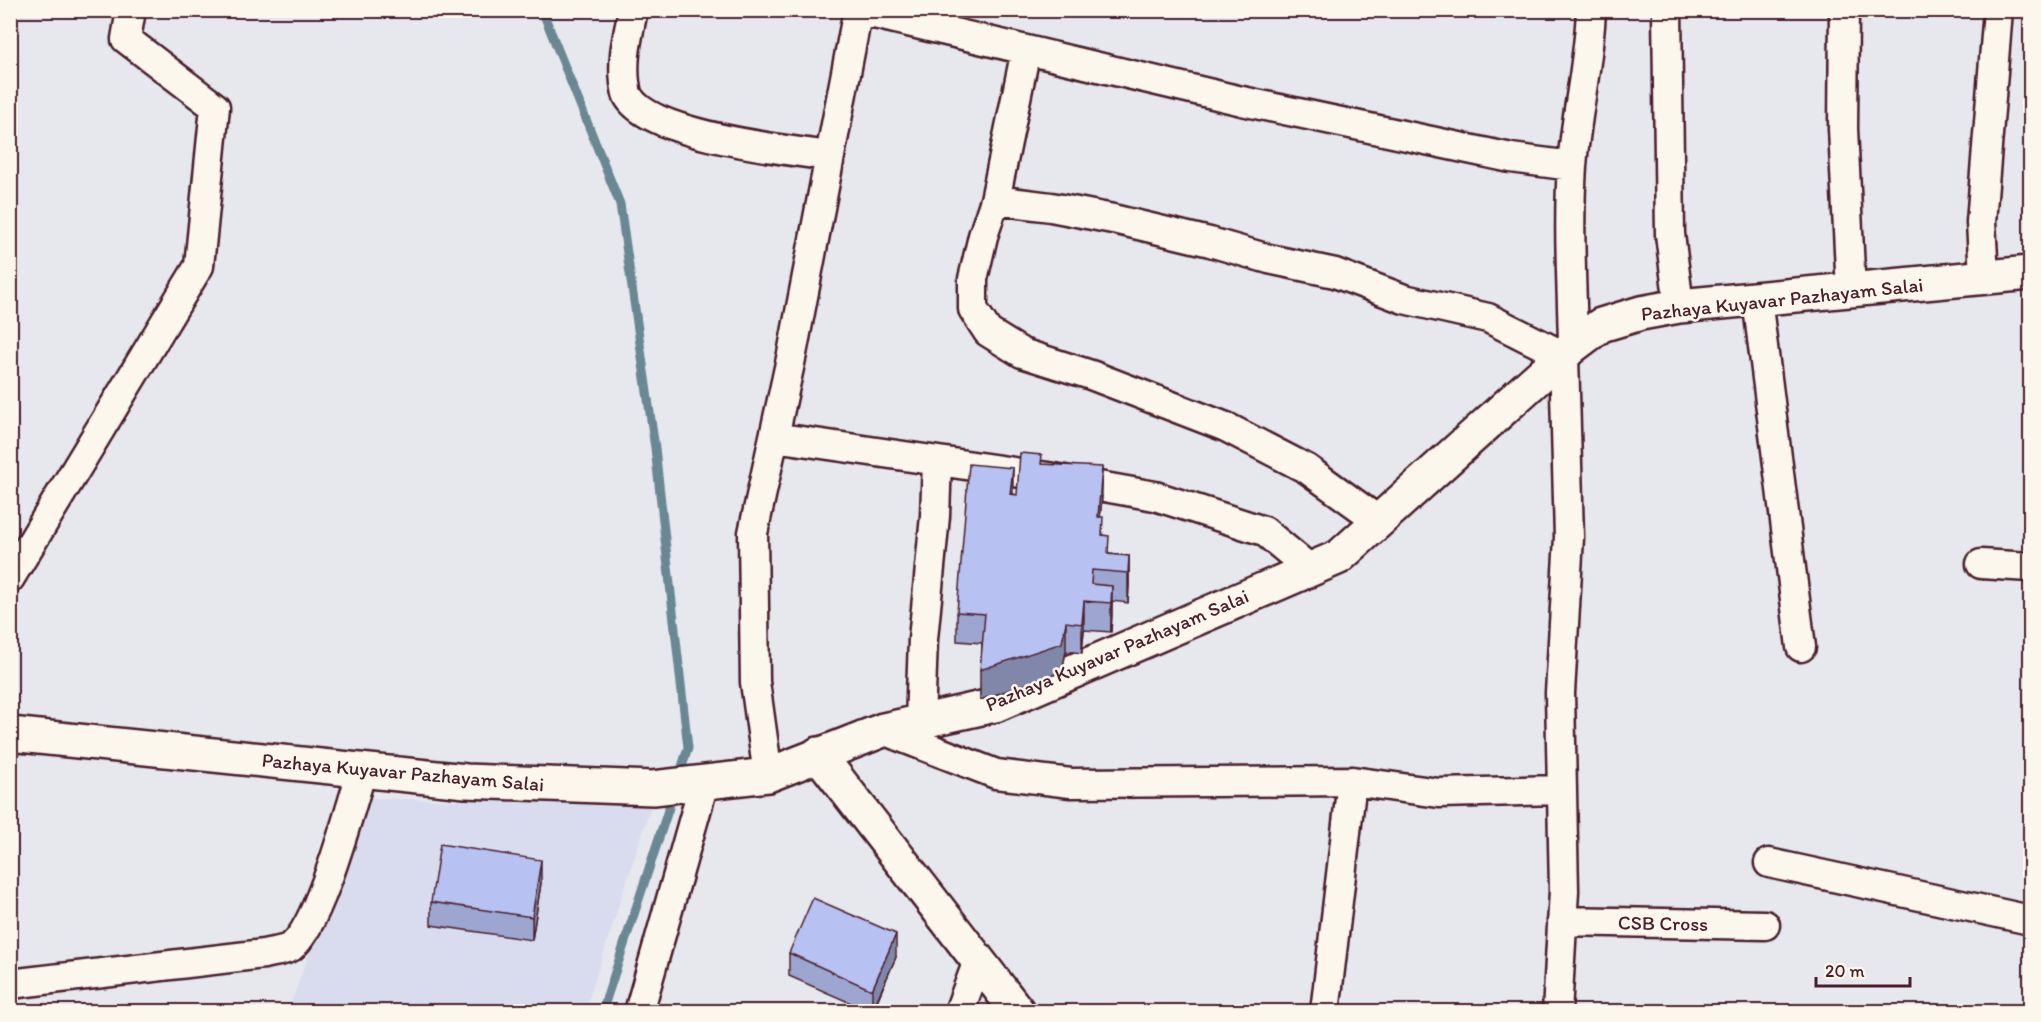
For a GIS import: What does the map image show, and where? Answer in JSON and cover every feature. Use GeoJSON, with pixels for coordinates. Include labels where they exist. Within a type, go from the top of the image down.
{"type":"FeatureCollection","features":[{"type":"Feature","properties":{"kind":"main road","name":"Pazhaya Kuyavar Pazhayam Salai"},"geometry":{"type":"LineString","coordinates":[[10,734],[466,782],[653,788],[768,775],[883,730],[995,705],[1339,557],[1601,325],[1641,313],[1679,306],[2031,273]]}},
{"type":"Feature","properties":{"kind":"main road"},"geometry":{"type":"LineString","coordinates":[[818,754],[1018,1011]]}},
{"type":"Feature","properties":{"kind":"street"},"geometry":{"type":"LineString","coordinates":[[10,578],[199,266],[215,107],[126,39],[131,10]]}},
{"type":"Feature","properties":{"kind":"street"},"geometry":{"type":"LineString","coordinates":[[633,10],[622,64],[627,95],[640,109],[663,121],[730,142],[830,156]]}},
{"type":"Feature","properties":{"kind":"street"},"geometry":{"type":"LineString","coordinates":[[1557,1011],[1564,891],[1560,693],[1569,537],[1570,223],[1577,110],[1590,40],[1591,10]]}},
{"type":"Feature","properties":{"kind":"street"},"geometry":{"type":"LineString","coordinates":[[1666,10],[1670,234],[1679,306]]}},
{"type":"Feature","properties":{"kind":"street"},"geometry":{"type":"LineString","coordinates":[[1844,10],[1843,129],[1851,291]]}},
{"type":"Feature","properties":{"kind":"street"},"geometry":{"type":"LineString","coordinates":[[1984,276],[1981,222],[1998,10]]}},
{"type":"Feature","properties":{"kind":"street"},"geometry":{"type":"LineString","coordinates":[[768,775],[754,682],[753,533],[858,11],[1242,100],[1511,158],[1572,166]]}},
{"type":"Feature","properties":{"kind":"street"},"geometry":{"type":"LineString","coordinates":[[1026,50],[995,200],[983,236],[973,279],[973,309],[988,332],[1022,353],[1091,375],[1226,427],[1307,469],[1379,521]]}},
{"type":"Feature","properties":{"kind":"street"},"geometry":{"type":"LineString","coordinates":[[995,200],[1051,207],[1113,219],[1210,242],[1269,259],[1335,273],[1404,299],[1488,318],[1569,351]]}},
{"type":"Feature","properties":{"kind":"street"},"geometry":{"type":"LineString","coordinates":[[1757,299],[1801,646]]}},
{"type":"Feature","properties":{"kind":"street"},"geometry":{"type":"LineString","coordinates":[[774,437],[1048,477],[1155,496],[1264,531],[1310,569]]}},
{"type":"Feature","properties":{"kind":"street"},"geometry":{"type":"LineString","coordinates":[[920,722],[923,639],[935,516],[937,461]]}},
{"type":"Feature","properties":{"kind":"street"},"geometry":{"type":"LineString","coordinates":[[1981,564],[2031,567]]}},
{"type":"Feature","properties":{"kind":"street"},"geometry":{"type":"LineString","coordinates":[[883,730],[996,774],[1071,783],[1352,781],[1439,793],[1561,790]]}},
{"type":"Feature","properties":{"kind":"street"},"geometry":{"type":"LineString","coordinates":[[10,984],[264,954],[290,948],[306,931],[320,898],[362,771]]}},
{"type":"Feature","properties":{"kind":"street"},"geometry":{"type":"LineString","coordinates":[[1325,1011],[1352,781]]}},
{"type":"Feature","properties":{"kind":"street"},"geometry":{"type":"LineString","coordinates":[[639,1011],[704,783]]}},
{"type":"Feature","properties":{"kind":"street"},"geometry":{"type":"LineString","coordinates":[[1769,863],[2031,920]]}},
{"type":"Feature","properties":{"kind":"street","name":"CSB Cross"},"geometry":{"type":"LineString","coordinates":[[1562,921],[1765,925]]}},
{"type":"Feature","properties":{"kind":"street"},"geometry":{"type":"LineString","coordinates":[[959,1011],[978,961]]}},
{"type":"Feature","properties":{"kind":"shaded area"},"geometry":{"type":"Polygon","coordinates":[[[367,798],[651,806],[585,1011],[285,1012],[289,1008],[367,798]]]}},
{"type":"Feature","properties":{"kind":"building"},"geometry":{"type":"Polygon","coordinates":[[[1020,453],[1042,455],[1041,464],[1102,467],[1098,517],[1103,517],[1102,535],[1109,536],[1108,554],[1129,556],[1128,573],[1092,570],[1091,584],[1112,586],[1111,603],[1084,601],[1082,624],[1066,622],[1062,643],[980,670],[985,614],[957,612],[969,464],[1013,468],[1010,494],[1017,495],[1020,453]]]}},
{"type":"Feature","properties":{"kind":"building"},"geometry":{"type":"Polygon","coordinates":[[[440,844],[541,860],[532,917],[431,902],[440,844]]]}},
{"type":"Feature","properties":{"kind":"building"},"geometry":{"type":"Polygon","coordinates":[[[813,898],[896,934],[872,990],[789,953],[813,898]]]}},
{"type":"Feature","properties":{"kind":"waterway"},"geometry":{"type":"LineString","coordinates":[[542,10],[620,204],[655,448],[688,748],[678,779]]}},
{"type":"Feature","properties":{"kind":"waterway"},"geometry":{"type":"LineString","coordinates":[[602,1012],[674,792]]}}]}
